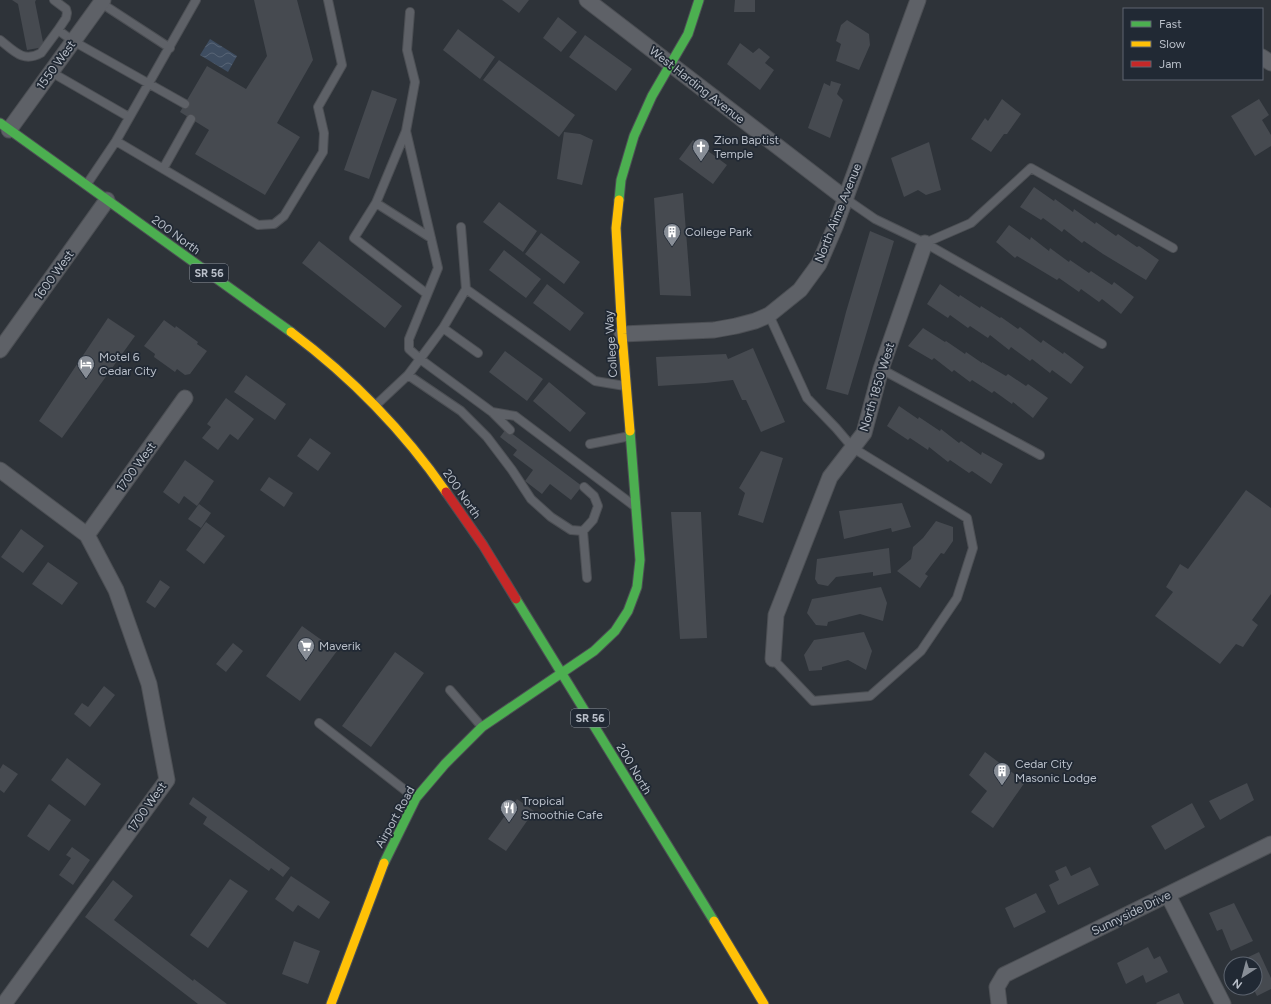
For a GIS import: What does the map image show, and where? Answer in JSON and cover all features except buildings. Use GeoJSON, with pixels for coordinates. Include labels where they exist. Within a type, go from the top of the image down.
{"type":"FeatureCollection","features":[{"type":"Feature","properties":{"kind":"main road","name":"College Way"},"geometry":{"type":"LineString","coordinates":[[562,672],[594,651],[615,631],[628,611],[637,587],[640,560],[622,334],[616,228],[622,180],[634,136],[652,96],[688,34],[699,0]]}},
{"type":"Feature","properties":{"kind":"main road","name":"200 North"},"geometry":{"type":"LineString","coordinates":[[5,127],[274,319],[333,365],[375,405],[406,438],[447,491],[562,672],[761,1003]]}},
{"type":"Feature","properties":{"kind":"main road","name":"Airport Road"},"geometry":{"type":"LineString","coordinates":[[331,1004],[388,853],[416,798],[445,764],[482,727],[562,672]]}},
{"type":"Feature","properties":{"kind":"street","name":"West Harding Avenue"},"geometry":{"type":"LineString","coordinates":[[587,0],[846,199]]}},
{"type":"Feature","properties":{"kind":"street","name":"North Aime Avenue"},"geometry":{"type":"LineString","coordinates":[[622,334],[714,330],[736,326],[755,321],[769,315],[800,290],[819,264],[835,227],[918,0]]}},
{"type":"Feature","properties":{"kind":"street","name":"1550 West"},"geometry":{"type":"LineString","coordinates":[[5,127],[51,72],[102,1]]}},
{"type":"Feature","properties":{"kind":"street","name":"1600 West"},"geometry":{"type":"LineString","coordinates":[[0,350],[107,200]]}},
{"type":"Feature","properties":{"kind":"street","name":"North 1850 West"},"geometry":{"type":"LineString","coordinates":[[773,659],[776,615],[830,477],[864,433],[881,369],[925,243]]}},
{"type":"Feature","properties":{"kind":"street","name":"1700 West"},"geometry":{"type":"LineString","coordinates":[[87,535],[185,398]]}},
{"type":"Feature","properties":{"kind":"street","name":"1700 West"},"geometry":{"type":"LineString","coordinates":[[0,470],[87,535],[116,590],[149,684],[167,780],[4,1004]]}},
{"type":"Feature","properties":{"kind":"street","name":"Sunnyside Drive"},"geometry":{"type":"LineString","coordinates":[[998,1004],[997,988],[1004,975],[1271,844]]}},
{"type":"Feature","properties":{"kind":"street"},"geometry":{"type":"LineString","coordinates":[[1168,895],[1223,1004]]}},
{"type":"Feature","properties":{"kind":"lane"},"geometry":{"type":"LineString","coordinates":[[0,40],[20,56],[25,58],[41,53],[66,18],[68,12],[54,0]]}},
{"type":"Feature","properties":{"kind":"lane"},"geometry":{"type":"LineString","coordinates":[[86,185],[116,141],[196,0]]}},
{"type":"Feature","properties":{"kind":"lane"},"geometry":{"type":"LineString","coordinates":[[116,141],[258,225],[274,224],[284,216],[323,152],[324,133],[318,107],[342,65],[328,0]]}},
{"type":"Feature","properties":{"kind":"lane"},"geometry":{"type":"LineString","coordinates":[[102,1],[170,48]]}},
{"type":"Feature","properties":{"kind":"lane"},"geometry":{"type":"LineString","coordinates":[[410,12],[407,50],[415,82],[406,131],[376,203],[354,238],[427,294]]}},
{"type":"Feature","properties":{"kind":"lane"},"geometry":{"type":"LineString","coordinates":[[58,30],[73,41],[185,104]]}},
{"type":"Feature","properties":{"kind":"lane"},"geometry":{"type":"LineString","coordinates":[[51,72],[129,118]]}},
{"type":"Feature","properties":{"kind":"lane"},"geometry":{"type":"LineString","coordinates":[[163,169],[191,119]]}},
{"type":"Feature","properties":{"kind":"lane"},"geometry":{"type":"LineString","coordinates":[[406,131],[438,268],[409,339],[409,349],[420,359],[492,412],[510,430]]}},
{"type":"Feature","properties":{"kind":"lane"},"geometry":{"type":"LineString","coordinates":[[925,243],[971,223],[1030,168],[1173,248]]}},
{"type":"Feature","properties":{"kind":"lane"},"geometry":{"type":"LineString","coordinates":[[846,199],[875,218],[925,243],[1102,344]]}},
{"type":"Feature","properties":{"kind":"lane"},"geometry":{"type":"LineString","coordinates":[[376,203],[431,238]]}},
{"type":"Feature","properties":{"kind":"lane"},"geometry":{"type":"LineString","coordinates":[[375,405],[408,375],[444,328],[466,289],[461,227]]}},
{"type":"Feature","properties":{"kind":"lane"},"geometry":{"type":"LineString","coordinates":[[466,289],[595,381],[626,386]]}},
{"type":"Feature","properties":{"kind":"lane"},"geometry":{"type":"LineString","coordinates":[[769,315],[807,398],[853,448],[967,518],[973,548],[957,598],[921,651],[870,696],[813,701],[773,659]]}},
{"type":"Feature","properties":{"kind":"lane"},"geometry":{"type":"LineString","coordinates":[[444,328],[478,353]]}},
{"type":"Feature","properties":{"kind":"lane"},"geometry":{"type":"LineString","coordinates":[[881,369],[1040,455]]}},
{"type":"Feature","properties":{"kind":"lane"},"geometry":{"type":"LineString","coordinates":[[408,375],[461,411],[487,437],[512,470],[531,499],[551,517],[571,530],[583,531]]}},
{"type":"Feature","properties":{"kind":"lane"},"geometry":{"type":"LineString","coordinates":[[492,412],[515,416],[636,507]]}},
{"type":"Feature","properties":{"kind":"lane"},"geometry":{"type":"LineString","coordinates":[[590,444],[631,436]]}},
{"type":"Feature","properties":{"kind":"lane"},"geometry":{"type":"LineString","coordinates":[[584,487],[594,496],[598,506],[593,520],[583,531],[587,578]]}},
{"type":"Feature","properties":{"kind":"lane"},"geometry":{"type":"LineString","coordinates":[[450,690],[482,727]]}},
{"type":"Feature","properties":{"kind":"lane"},"geometry":{"type":"LineString","coordinates":[[319,723],[416,798]]}},
{"type":"Feature","properties":{"kind":"water"},"geometry":{"type":"Polygon","coordinates":[[[210,39],[237,56],[228,72],[200,55],[210,39]]]}},
{"type":"Feature","properties":{"kind":"traffic: fast"},"geometry":{"type":"LineString","coordinates":[[619,200],[621,180],[634,136],[652,96],[688,34],[699,0]]}},
{"type":"Feature","properties":{"kind":"traffic: fast"},"geometry":{"type":"LineString","coordinates":[[0,123],[291,332]]}},
{"type":"Feature","properties":{"kind":"traffic: fast"},"geometry":{"type":"LineString","coordinates":[[384,863],[416,798],[445,764],[482,727],[594,651],[615,631],[628,611],[637,587],[640,560],[630,431]]}},
{"type":"Feature","properties":{"kind":"traffic: fast"},"geometry":{"type":"LineString","coordinates":[[516,599],[714,921]]}},
{"type":"Feature","properties":{"kind":"traffic: slow"},"geometry":{"type":"LineString","coordinates":[[619,200],[616,228],[622,334],[630,431]]}},
{"type":"Feature","properties":{"kind":"traffic: slow"},"geometry":{"type":"LineString","coordinates":[[291,332],[334,367],[375,406],[412,447],[446,492]]}},
{"type":"Feature","properties":{"kind":"traffic: slow"},"geometry":{"type":"LineString","coordinates":[[331,1004],[384,863]]}},
{"type":"Feature","properties":{"kind":"traffic: slow"},"geometry":{"type":"LineString","coordinates":[[714,921],[764,1004]]}},
{"type":"Feature","properties":{"kind":"traffic: jam"},"geometry":{"type":"LineString","coordinates":[[446,492],[483,545],[516,599]]}},
{"type":"Feature","properties":{"kind":"place","name":"Zion Baptist Temple"},"geometry":{"type":"Point","coordinates":[701,162]}},
{"type":"Feature","properties":{"kind":"place","name":"College Park"},"geometry":{"type":"Point","coordinates":[672,247]}},
{"type":"Feature","properties":{"kind":"place","name":"Motel 6 Cedar City"},"geometry":{"type":"Point","coordinates":[86,379]}},
{"type":"Feature","properties":{"kind":"place","name":"Maverik"},"geometry":{"type":"Point","coordinates":[306,661]}},
{"type":"Feature","properties":{"kind":"place","name":"Cedar City Masonic Lodge"},"geometry":{"type":"Point","coordinates":[1002,786]}},
{"type":"Feature","properties":{"kind":"place","name":"Tropical Smoothie Cafe"},"geometry":{"type":"Point","coordinates":[509,823]}}]}
